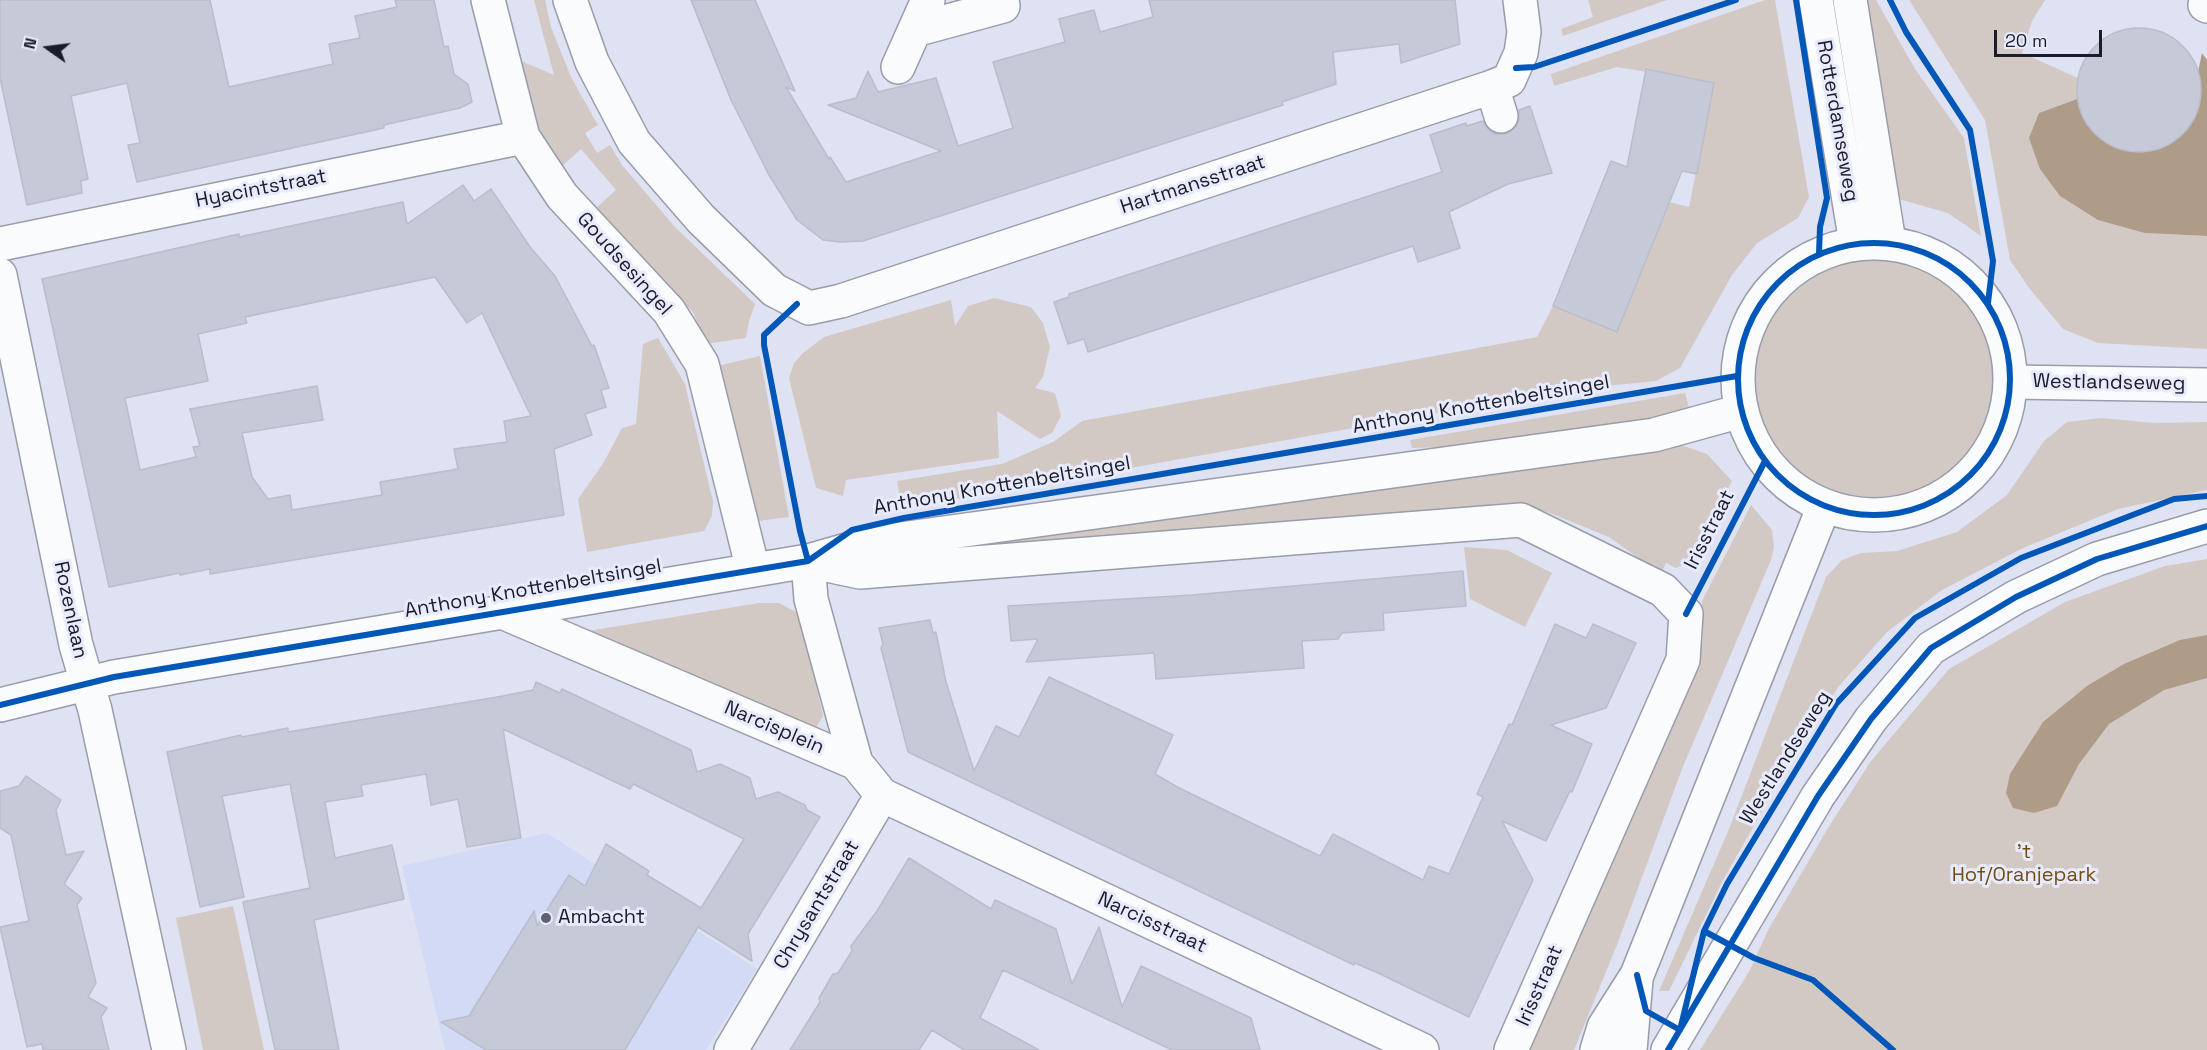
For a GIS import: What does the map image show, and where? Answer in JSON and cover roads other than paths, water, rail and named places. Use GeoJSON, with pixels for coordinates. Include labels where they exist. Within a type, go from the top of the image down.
{"type":"FeatureCollection","features":[{"type":"Feature","properties":{"kind":"street","name":"Goudsesingel"},"geometry":{"type":"LineString","coordinates":[[488,0],[523,137],[562,196],[669,311],[702,364],[753,570]]}},
{"type":"Feature","properties":{"kind":"street","name":"Hartmansstraat"},"geometry":{"type":"LineString","coordinates":[[570,0],[592,62],[634,142],[717,234],[774,290],[808,308],[841,301],[1497,102],[1521,53],[1524,32],[1520,0]]}},
{"type":"Feature","properties":{"kind":"street"},"geometry":{"type":"LineString","coordinates":[[898,67],[928,0]]}},
{"type":"Feature","properties":{"kind":"street"},"geometry":{"type":"LineString","coordinates":[[915,30],[1003,6],[1002,0]]}},
{"type":"Feature","properties":{"kind":"street","name":"Rotterdamseweg"},"geometry":{"type":"LineString","coordinates":[[1816,0],[1856,243]]}},
{"type":"Feature","properties":{"kind":"street","name":"Rotterdamseweg"},"geometry":{"type":"LineString","coordinates":[[1850,0],[1889,242]]}},
{"type":"Feature","properties":{"kind":"street","name":"Hyacintstraat"},"geometry":{"type":"LineString","coordinates":[[0,244],[174,206],[523,137]]}},
{"type":"Feature","properties":{"kind":"street"},"geometry":{"type":"LineString","coordinates":[[1889,242],[1931,254],[1963,274],[1988,303],[2005,337],[2011,382],[2007,411],[1997,439],[1981,464],[1960,485],[1935,501],[1907,512],[1878,515],[1848,513],[1824,506],[1799,493],[1780,478],[1765,461],[1751,437],[1741,411],[1737,376],[1741,345],[1752,316],[1769,290],[1792,269],[1819,253],[1856,243],[1889,242]]}},
{"type":"Feature","properties":{"kind":"street","name":"Rozenlaan"},"geometry":{"type":"LineString","coordinates":[[0,275],[76,645],[95,710],[170,1050]]}},
{"type":"Feature","properties":{"kind":"street","name":"Westlandseweg"},"geometry":{"type":"LineString","coordinates":[[2011,382],[2207,385]]}},
{"type":"Feature","properties":{"kind":"street","name":"Anthony Knottenbeltsingel"},"geometry":{"type":"LineString","coordinates":[[0,705],[87,683],[500,611],[555,605],[629,589],[808,561],[871,543],[1654,435],[1741,411]]}},
{"type":"Feature","properties":{"kind":"street"},"geometry":{"type":"LineString","coordinates":[[1597,1050],[1604,1027],[1637,975],[1824,506]]}},
{"type":"Feature","properties":{"kind":"street","name":"Anthony Knottenbeltsingel"},"geometry":{"type":"LineString","coordinates":[[808,561],[860,572],[1521,520],[1663,590],[1686,614]]}},
{"type":"Feature","properties":{"kind":"street"},"geometry":{"type":"LineString","coordinates":[[1668,1050],[1818,796],[1871,719],[1931,648],[2016,597],[2097,559],[2207,526]]}},
{"type":"Feature","properties":{"kind":"street","name":"Narcisplein"},"geometry":{"type":"LineString","coordinates":[[808,561],[811,599],[856,763]]}},
{"type":"Feature","properties":{"kind":"street","name":"Narcisplein"},"geometry":{"type":"LineString","coordinates":[[500,611],[856,763]]}},
{"type":"Feature","properties":{"kind":"street","name":"Irisstraat"},"geometry":{"type":"LineString","coordinates":[[1510,1050],[1601,851],[1683,660],[1686,614]]}},
{"type":"Feature","properties":{"kind":"street"},"geometry":{"type":"LineString","coordinates":[[856,763],[882,795]]}},
{"type":"Feature","properties":{"kind":"street","name":"Chrysantstraat"},"geometry":{"type":"LineString","coordinates":[[731,1050],[882,795]]}},
{"type":"Feature","properties":{"kind":"street","name":"Narcisstraat"},"geometry":{"type":"LineString","coordinates":[[882,795],[1422,1050]]}},
{"type":"Feature","properties":{"kind":"street"},"geometry":{"type":"LineString","coordinates":[[1630,1050],[1637,975]]}},
{"type":"Feature","properties":{"kind":"place","name":"Ambacht"},"geometry":{"type":"Point","coordinates":[546,918]}},
{"type":"Feature","properties":{"kind":"park label","name":"'t Hof/Oranjepark"},"geometry":{"type":"Point","coordinates":[2024,864]}}]}
